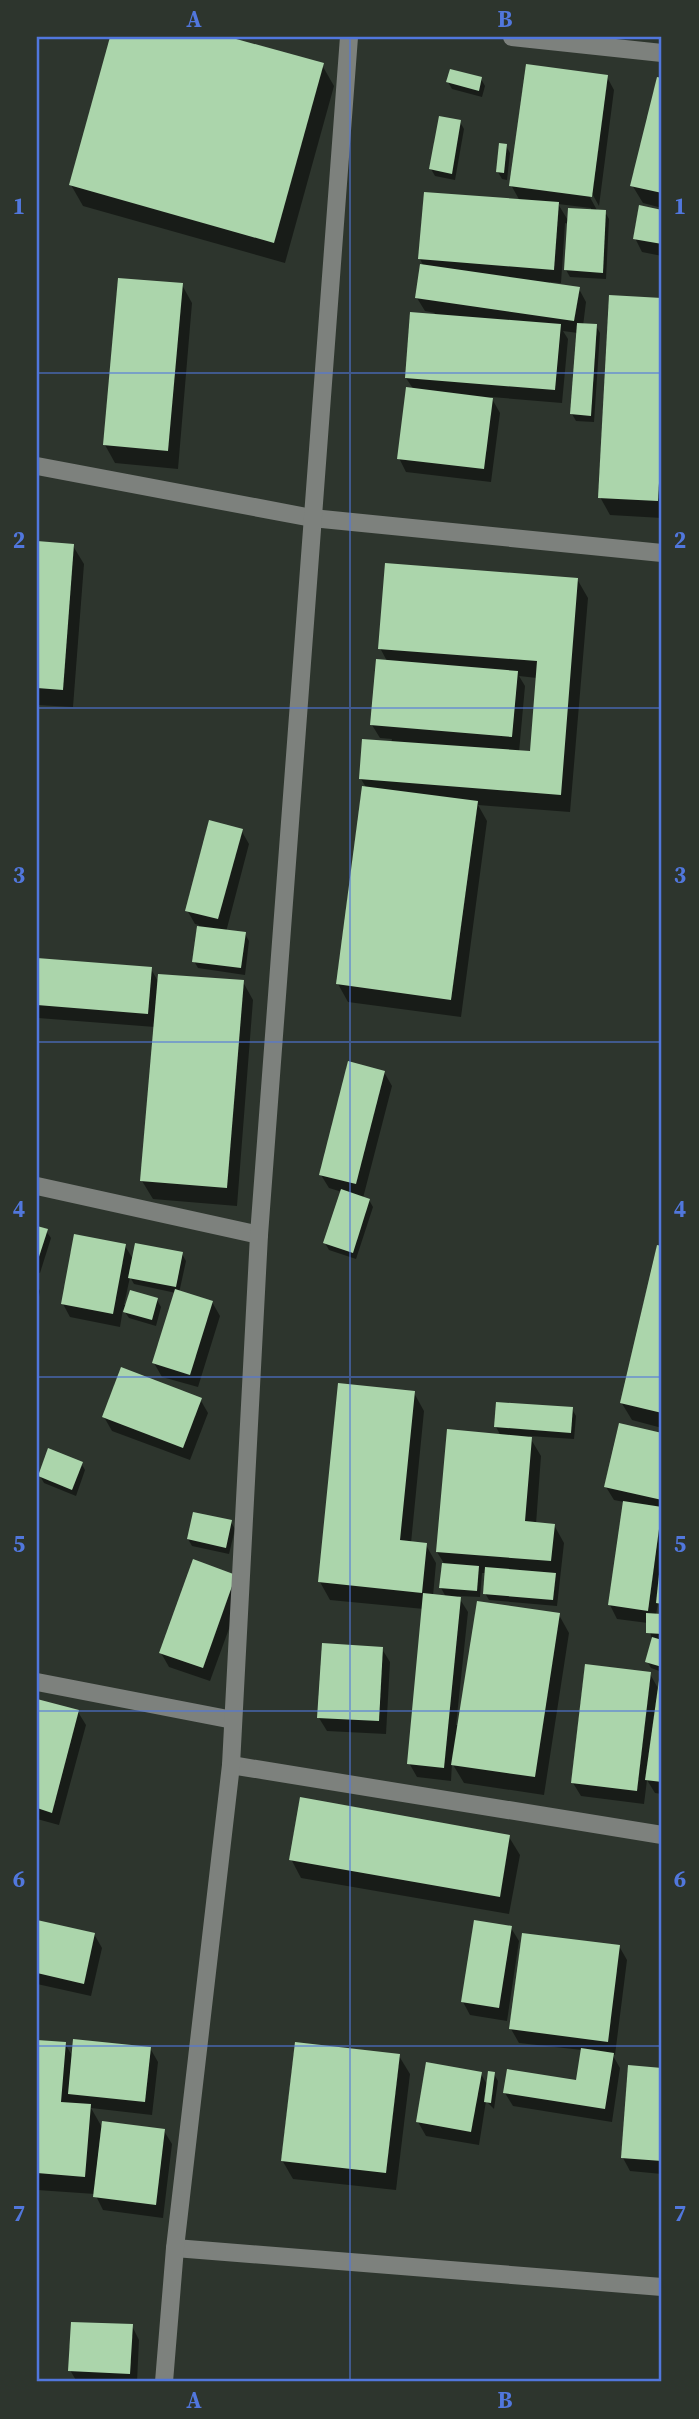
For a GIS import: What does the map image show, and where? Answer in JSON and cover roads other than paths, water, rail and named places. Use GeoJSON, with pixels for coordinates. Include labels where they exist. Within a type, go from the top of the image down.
{"type":"FeatureCollection","features":[{"type":"Feature","properties":{"kind":"street"},"geometry":{"type":"LineString","coordinates":[[164,2382],[175,2248],[231,1765],[258,1235],[349,37]]}},
{"type":"Feature","properties":{"kind":"street"},"geometry":{"type":"LineString","coordinates":[[512,37],[662,53]]}},
{"type":"Feature","properties":{"kind":"street"},"geometry":{"type":"LineString","coordinates":[[37,466],[312,518],[662,552]]}},
{"type":"Feature","properties":{"kind":"street"},"geometry":{"type":"LineString","coordinates":[[37,1186],[258,1235]]}},
{"type":"Feature","properties":{"kind":"street"},"geometry":{"type":"LineString","coordinates":[[37,1682],[233,1720]]}},
{"type":"Feature","properties":{"kind":"street"},"geometry":{"type":"LineString","coordinates":[[231,1765],[662,1835]]}},
{"type":"Feature","properties":{"kind":"street"},"geometry":{"type":"LineString","coordinates":[[175,2248],[662,2287]]}}]}
